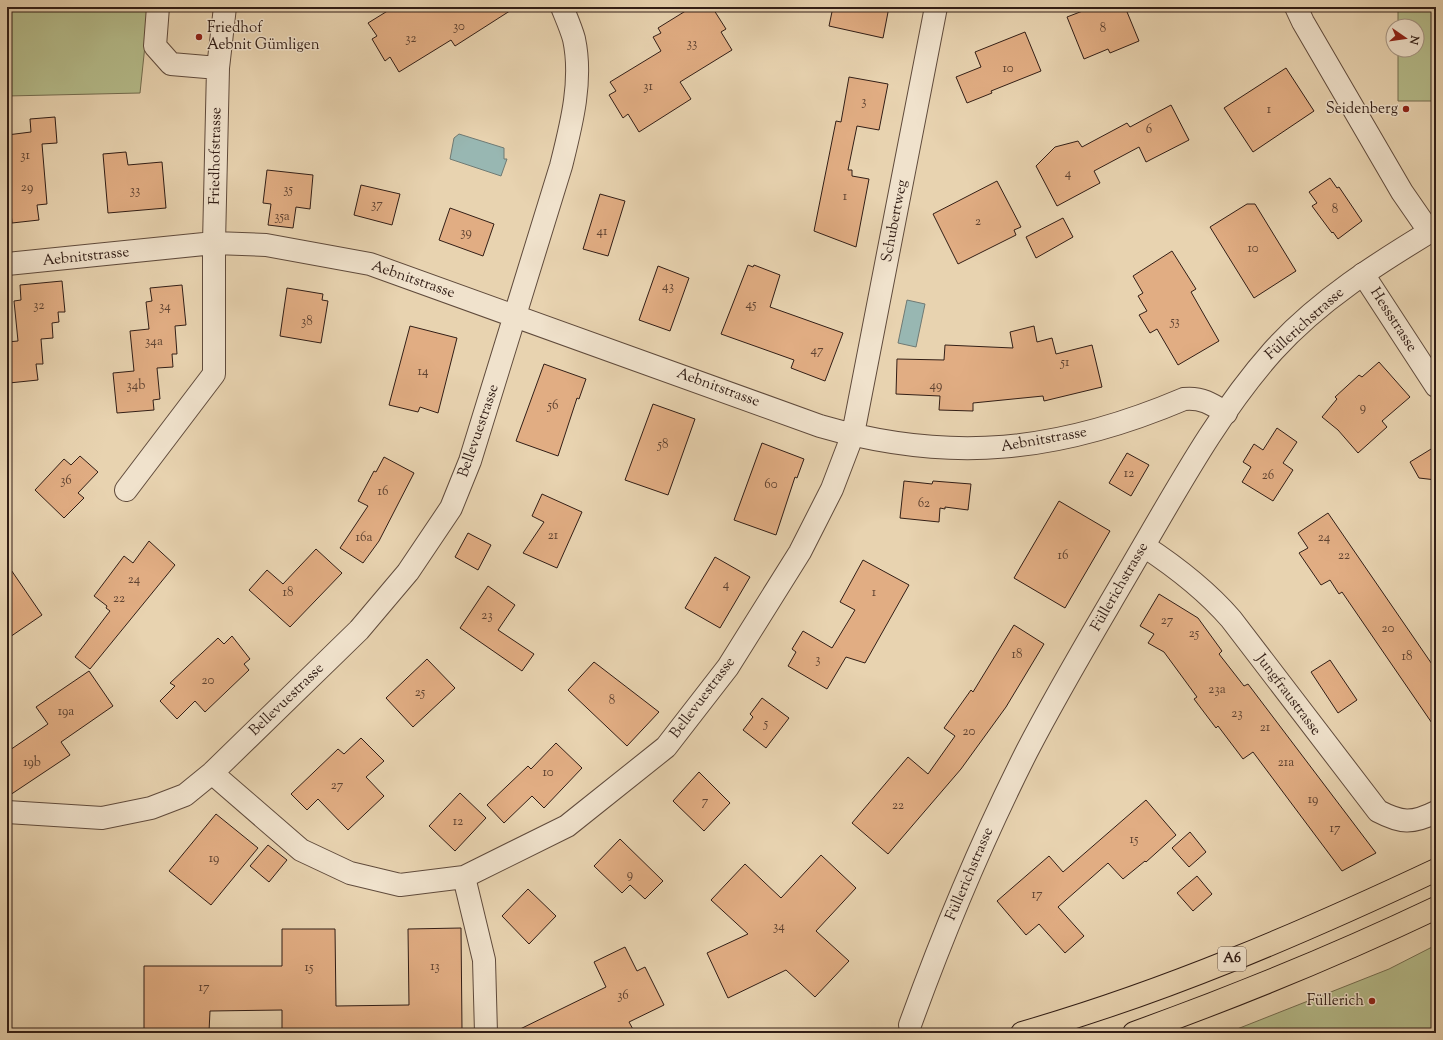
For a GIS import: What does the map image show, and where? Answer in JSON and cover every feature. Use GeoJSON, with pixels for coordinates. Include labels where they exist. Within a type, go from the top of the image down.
{"type":"FeatureCollection","features":[{"type":"Feature","properties":{"kind":"highway","name":"A6"},"geometry":{"type":"LineString","coordinates":[[1022,1033],[1114,1004],[1183,979],[1329,919],[1436,870]]}},
{"type":"Feature","properties":{"kind":"highway","name":"A6"},"geometry":{"type":"LineString","coordinates":[[1134,1033],[1249,990],[1335,955],[1436,908]]}},
{"type":"Feature","properties":{"kind":"street"},"geometry":{"type":"LineString","coordinates":[[158,7],[154,46],[171,64],[218,68]]}},
{"type":"Feature","properties":{"kind":"street","name":"Friedhofstrasse"},"geometry":{"type":"LineString","coordinates":[[214,244],[218,68],[224,7]]}},
{"type":"Feature","properties":{"kind":"street","name":"Bellevuestrasse"},"geometry":{"type":"LineString","coordinates":[[7,812],[102,818],[160,806],[185,795],[212,773],[359,630],[408,572],[451,508],[470,461],[516,316],[573,119],[576,72],[574,39],[562,7]]}},
{"type":"Feature","properties":{"kind":"street","name":"Schubertweg"},"geometry":{"type":"LineString","coordinates":[[853,434],[936,7]]}},
{"type":"Feature","properties":{"kind":"street"},"geometry":{"type":"LineString","coordinates":[[1296,7],[1303,22],[1402,192],[1433,230]]}},
{"type":"Feature","properties":{"kind":"street","name":"Füllerichstrasse"},"geometry":{"type":"LineString","coordinates":[[910,1025],[938,948],[995,816],[1028,749],[1144,546],[1226,413],[1256,371],[1275,349],[1314,312],[1363,274],[1433,230]]}},
{"type":"Feature","properties":{"kind":"street"},"geometry":{"type":"LineString","coordinates":[[126,490],[214,374],[214,244]]}},
{"type":"Feature","properties":{"kind":"street","name":"Aebnitstrasse"},"geometry":{"type":"LineString","coordinates":[[7,264],[214,244],[266,245],[370,264],[820,426],[853,434],[913,445],[984,449],[1057,440],[1086,434],[1127,422],[1184,399],[1194,398],[1204,400],[1226,413]]}},
{"type":"Feature","properties":{"kind":"street","name":"Hessstrasse"},"geometry":{"type":"LineString","coordinates":[[1363,274],[1436,386]]}},
{"type":"Feature","properties":{"kind":"street","name":"Bellevuestrasse"},"geometry":{"type":"LineString","coordinates":[[212,773],[301,850],[350,873],[400,885],[464,878],[567,826],[666,747],[728,667],[800,552],[832,489],[853,434]]}},
{"type":"Feature","properties":{"kind":"street","name":"Jungfraustrasse"},"geometry":{"type":"LineString","coordinates":[[1144,546],[1192,580],[1222,609],[1378,811],[1395,820],[1410,821],[1422,819],[1436,812]]}},
{"type":"Feature","properties":{"kind":"street"},"geometry":{"type":"LineString","coordinates":[[464,878],[484,960],[486,1033]]}},
{"type":"Feature","properties":{"kind":"green space"},"geometry":{"type":"Polygon","coordinates":[[[7,7],[149,7],[140,93],[7,96],[7,7]]]}},
{"type":"Feature","properties":{"kind":"green space"},"geometry":{"type":"Polygon","coordinates":[[[1398,7],[1436,7],[1436,101],[1398,101],[1398,58],[1425,58],[1425,18],[1398,18],[1398,7]]]}},
{"type":"Feature","properties":{"kind":"green space","name":"Füllerich"},"geometry":{"type":"Polygon","coordinates":[[[1436,945],[1436,1033],[1227,1033],[1389,969],[1436,945]]]}},
{"type":"Feature","properties":{"kind":"water"},"geometry":{"type":"Polygon","coordinates":[[[459,134],[504,148],[504,159],[507,159],[501,176],[450,159],[454,138],[459,134]]]}},
{"type":"Feature","properties":{"kind":"water"},"geometry":{"type":"Polygon","coordinates":[[[907,300],[925,304],[916,347],[898,343],[907,300]]]}},
{"type":"Feature","properties":{"kind":"building"},"geometry":{"type":"Polygon","coordinates":[[[394,7],[516,7],[455,46],[451,40],[399,72],[390,57],[385,61],[372,39],[377,36],[368,23],[394,7]]]}},
{"type":"Feature","properties":{"kind":"building"},"geometry":{"type":"Polygon","coordinates":[[[692,7],[712,7],[726,29],[721,32],[732,50],[680,82],[691,99],[639,132],[628,114],[623,118],[609,95],[616,91],[610,82],[661,51],[653,37],[661,33],[658,28],[692,7]]]}},
{"type":"Feature","properties":{"kind":"building"},"geometry":{"type":"Polygon","coordinates":[[[833,7],[889,7],[883,38],[829,26],[833,7]]]}},
{"type":"Feature","properties":{"kind":"building"},"geometry":{"type":"Polygon","coordinates":[[[1093,7],[1125,7],[1139,41],[1110,53],[1108,49],[1084,59],[1067,17],[1093,7]]]}},
{"type":"Feature","properties":{"kind":"building"},"geometry":{"type":"Polygon","coordinates":[[[1025,32],[1041,71],[991,91],[992,93],[967,103],[956,77],[981,67],[975,52],[1025,32]]]}},
{"type":"Feature","properties":{"kind":"building"},"geometry":{"type":"Polygon","coordinates":[[[1286,68],[1314,111],[1253,152],[1224,108],[1286,68]]]}},
{"type":"Feature","properties":{"kind":"building"},"geometry":{"type":"Polygon","coordinates":[[[849,77],[888,84],[879,130],[857,126],[848,170],[852,170],[852,176],[869,179],[856,247],[814,231],[836,121],[841,122],[849,77]]]}},
{"type":"Feature","properties":{"kind":"building"},"geometry":{"type":"Polygon","coordinates":[[[1171,105],[1189,140],[1146,162],[1139,147],[1094,171],[1100,183],[1057,206],[1036,166],[1055,147],[1078,141],[1082,147],[1127,123],[1130,127],[1171,105]]]}},
{"type":"Feature","properties":{"kind":"building"},"geometry":{"type":"Polygon","coordinates":[[[55,117],[57,143],[42,144],[47,204],[37,205],[39,220],[12,223],[7,169],[7,135],[31,132],[30,119],[55,117]]]}},
{"type":"Feature","properties":{"kind":"building"},"geometry":{"type":"Polygon","coordinates":[[[126,152],[128,165],[162,162],[166,208],[108,213],[103,154],[126,152]]]}},
{"type":"Feature","properties":{"kind":"building"},"geometry":{"type":"Polygon","coordinates":[[[267,170],[313,175],[310,209],[296,207],[293,228],[268,225],[271,204],[263,203],[267,170]]]}},
{"type":"Feature","properties":{"kind":"building"},"geometry":{"type":"Polygon","coordinates":[[[1330,178],[1337,188],[1339,187],[1362,221],[1338,239],[1312,206],[1317,203],[1309,192],[1330,178]]]}},
{"type":"Feature","properties":{"kind":"building"},"geometry":{"type":"Polygon","coordinates":[[[997,181],[1021,227],[1014,230],[1016,235],[958,264],[933,214],[997,181]]]}},
{"type":"Feature","properties":{"kind":"building"},"geometry":{"type":"Polygon","coordinates":[[[361,185],[400,194],[392,225],[354,215],[361,185]]]}},
{"type":"Feature","properties":{"kind":"building"},"geometry":{"type":"Polygon","coordinates":[[[600,194],[625,201],[608,256],[583,249],[600,194]]]}},
{"type":"Feature","properties":{"kind":"building"},"geometry":{"type":"Polygon","coordinates":[[[1247,204],[1255,204],[1296,271],[1254,298],[1210,227],[1247,204]]]}},
{"type":"Feature","properties":{"kind":"building"},"geometry":{"type":"Polygon","coordinates":[[[450,208],[494,224],[483,256],[439,240],[450,208]]]}},
{"type":"Feature","properties":{"kind":"building"},"geometry":{"type":"Polygon","coordinates":[[[1063,218],[1073,237],[1036,258],[1026,237],[1063,218]]]}},
{"type":"Feature","properties":{"kind":"building"},"geometry":{"type":"Polygon","coordinates":[[[1172,251],[1196,289],[1191,292],[1219,341],[1178,365],[1157,329],[1150,333],[1139,315],[1147,311],[1138,296],[1143,293],[1133,276],[1172,251]]]}},
{"type":"Feature","properties":{"kind":"building"},"geometry":{"type":"Polygon","coordinates":[[[748,265],[753,267],[754,265],[780,275],[770,307],[843,333],[825,381],[791,368],[794,360],[721,334],[748,265]]]}},
{"type":"Feature","properties":{"kind":"building"},"geometry":{"type":"Polygon","coordinates":[[[658,266],[689,278],[670,331],[639,320],[658,266]]]}},
{"type":"Feature","properties":{"kind":"building"},"geometry":{"type":"Polygon","coordinates":[[[62,281],[65,312],[58,312],[59,322],[52,323],[53,338],[41,339],[43,364],[36,364],[38,380],[9,383],[7,342],[18,341],[14,301],[21,300],[20,285],[62,281]]]}},
{"type":"Feature","properties":{"kind":"building"},"geometry":{"type":"Polygon","coordinates":[[[182,285],[186,325],[175,326],[177,354],[172,354],[173,367],[157,368],[160,399],[153,400],[154,410],[117,413],[113,373],[134,371],[130,331],[149,329],[146,302],[152,301],[150,288],[182,285]]]}},
{"type":"Feature","properties":{"kind":"building"},"geometry":{"type":"Polygon","coordinates":[[[287,288],[323,294],[322,300],[328,301],[321,343],[280,336],[287,288]]]}},
{"type":"Feature","properties":{"kind":"building"},"geometry":{"type":"Polygon","coordinates":[[[410,326],[457,338],[438,413],[420,407],[418,412],[389,405],[410,326]]]}},
{"type":"Feature","properties":{"kind":"building"},"geometry":{"type":"Polygon","coordinates":[[[1034,326],[1037,342],[1052,338],[1056,354],[1092,345],[1102,387],[1044,401],[1043,396],[973,403],[973,411],[939,410],[940,396],[896,394],[897,359],[944,360],[945,345],[1013,348],[1010,332],[1034,326]]]}},
{"type":"Feature","properties":{"kind":"building"},"geometry":{"type":"Polygon","coordinates":[[[1379,362],[1410,397],[1382,421],[1387,427],[1358,453],[1338,430],[1322,417],[1337,399],[1335,397],[1359,375],[1362,377],[1379,362]]]}},
{"type":"Feature","properties":{"kind":"building"},"geometry":{"type":"Polygon","coordinates":[[[544,364],[586,379],[579,399],[577,398],[558,456],[516,441],[544,364]]]}},
{"type":"Feature","properties":{"kind":"building"},"geometry":{"type":"Polygon","coordinates":[[[653,404],[695,419],[668,495],[625,480],[653,404]]]}},
{"type":"Feature","properties":{"kind":"building"},"geometry":{"type":"Polygon","coordinates":[[[1277,428],[1297,442],[1283,463],[1293,470],[1273,501],[1242,482],[1251,467],[1243,462],[1254,444],[1263,450],[1277,428]]]}},
{"type":"Feature","properties":{"kind":"building"},"geometry":{"type":"Polygon","coordinates":[[[762,443],[804,459],[797,478],[795,477],[776,535],[734,520],[762,443]]]}},
{"type":"Feature","properties":{"kind":"building"},"geometry":{"type":"Polygon","coordinates":[[[1436,446],[1436,480],[1419,478],[1410,462],[1436,446]]]}},
{"type":"Feature","properties":{"kind":"building"},"geometry":{"type":"Polygon","coordinates":[[[1127,453],[1149,465],[1131,496],[1109,483],[1127,453]]]}},
{"type":"Feature","properties":{"kind":"building"},"geometry":{"type":"Polygon","coordinates":[[[80,456],[98,472],[78,493],[84,498],[64,518],[35,490],[64,459],[71,465],[80,456]]]}},
{"type":"Feature","properties":{"kind":"building"},"geometry":{"type":"Polygon","coordinates":[[[384,457],[414,473],[379,541],[363,563],[340,548],[368,506],[358,501],[374,471],[376,472],[384,457]]]}},
{"type":"Feature","properties":{"kind":"building"},"geometry":{"type":"Polygon","coordinates":[[[904,481],[932,484],[933,481],[971,484],[968,510],[945,507],[945,509],[940,508],[939,522],[900,518],[904,481]]]}},
{"type":"Feature","properties":{"kind":"building"},"geometry":{"type":"Polygon","coordinates":[[[542,494],[582,512],[557,568],[523,553],[544,522],[532,516],[542,494]]]}},
{"type":"Feature","properties":{"kind":"building"},"geometry":{"type":"Polygon","coordinates":[[[1059,501],[1110,531],[1065,608],[1014,578],[1059,501]]]}},
{"type":"Feature","properties":{"kind":"building"},"geometry":{"type":"Polygon","coordinates":[[[1328,513],[1436,670],[1436,729],[1342,592],[1339,594],[1330,580],[1321,585],[1299,553],[1308,548],[1298,533],[1328,513]]]}},
{"type":"Feature","properties":{"kind":"building"},"geometry":{"type":"Polygon","coordinates":[[[468,533],[491,545],[478,570],[455,557],[468,533]]]}},
{"type":"Feature","properties":{"kind":"building"},"geometry":{"type":"Polygon","coordinates":[[[149,541],[175,565],[90,669],[75,657],[110,611],[106,608],[107,606],[94,596],[124,556],[133,563],[149,541]]]}},
{"type":"Feature","properties":{"kind":"building"},"geometry":{"type":"Polygon","coordinates":[[[316,549],[342,573],[290,627],[249,590],[267,570],[283,584],[316,549]]]}},
{"type":"Feature","properties":{"kind":"building"},"geometry":{"type":"Polygon","coordinates":[[[715,557],[750,577],[720,628],[685,608],[715,557]]]}},
{"type":"Feature","properties":{"kind":"building"},"geometry":{"type":"Polygon","coordinates":[[[863,560],[909,585],[865,663],[846,657],[827,689],[788,666],[796,652],[792,649],[803,631],[832,648],[855,610],[840,602],[863,560]]]}},
{"type":"Feature","properties":{"kind":"building"},"geometry":{"type":"Polygon","coordinates":[[[7,564],[42,615],[7,639],[7,564]]]}},
{"type":"Feature","properties":{"kind":"building"},"geometry":{"type":"Polygon","coordinates":[[[488,586],[515,605],[498,630],[534,654],[522,671],[460,628],[488,586]]]}},
{"type":"Feature","properties":{"kind":"building"},"geometry":{"type":"Polygon","coordinates":[[[1159,594],[1198,618],[1222,651],[1219,654],[1244,686],[1248,684],[1376,853],[1342,871],[1253,752],[1243,759],[1218,726],[1216,728],[1194,699],[1197,697],[1164,652],[1148,643],[1154,634],[1140,626],[1159,594]]]}},
{"type":"Feature","properties":{"kind":"building"},"geometry":{"type":"Polygon","coordinates":[[[1014,625],[1044,644],[1006,707],[961,769],[888,854],[852,823],[908,757],[928,774],[955,736],[944,728],[971,690],[973,692],[1014,625]]]}},
{"type":"Feature","properties":{"kind":"building"},"geometry":{"type":"Polygon","coordinates":[[[232,636],[250,659],[244,664],[249,670],[205,712],[195,701],[177,719],[160,701],[175,686],[170,683],[218,638],[224,644],[232,636]]]}},
{"type":"Feature","properties":{"kind":"building"},"geometry":{"type":"Polygon","coordinates":[[[427,659],[455,688],[413,727],[386,698],[427,659]]]}},
{"type":"Feature","properties":{"kind":"building"},"geometry":{"type":"Polygon","coordinates":[[[1330,660],[1357,700],[1338,713],[1311,672],[1330,660]]]}},
{"type":"Feature","properties":{"kind":"building"},"geometry":{"type":"Polygon","coordinates":[[[594,662],[659,712],[627,746],[568,690],[594,662]]]}},
{"type":"Feature","properties":{"kind":"building"},"geometry":{"type":"Polygon","coordinates":[[[89,671],[113,706],[61,742],[70,755],[7,797],[7,752],[48,724],[36,707],[89,671]]]}},
{"type":"Feature","properties":{"kind":"building"},"geometry":{"type":"Polygon","coordinates":[[[762,698],[789,718],[766,748],[743,730],[753,717],[750,714],[762,698]]]}},
{"type":"Feature","properties":{"kind":"building"},"geometry":{"type":"Polygon","coordinates":[[[361,738],[384,761],[366,777],[384,796],[348,830],[318,799],[307,810],[291,794],[338,749],[344,754],[361,738]]]}},
{"type":"Feature","properties":{"kind":"building"},"geometry":{"type":"Polygon","coordinates":[[[556,743],[582,768],[544,808],[532,796],[504,823],[487,805],[528,766],[531,769],[556,743]]]}},
{"type":"Feature","properties":{"kind":"building"},"geometry":{"type":"Polygon","coordinates":[[[699,772],[730,803],[704,831],[673,801],[699,772]]]}},
{"type":"Feature","properties":{"kind":"building"},"geometry":{"type":"Polygon","coordinates":[[[460,793],[486,818],[455,851],[429,826],[460,793]]]}},
{"type":"Feature","properties":{"kind":"building"},"geometry":{"type":"Polygon","coordinates":[[[1146,800],[1176,835],[1146,862],[1145,861],[1123,879],[1108,863],[1058,907],[1084,936],[1065,953],[1039,924],[1026,935],[997,901],[1049,856],[1063,872],[1146,800]]]}},
{"type":"Feature","properties":{"kind":"building"},"geometry":{"type":"Polygon","coordinates":[[[216,814],[258,848],[211,905],[169,871],[216,814]]]}},
{"type":"Feature","properties":{"kind":"building"},"geometry":{"type":"Polygon","coordinates":[[[1190,832],[1206,852],[1189,867],[1172,848],[1190,832]]]}},
{"type":"Feature","properties":{"kind":"building"},"geometry":{"type":"Polygon","coordinates":[[[620,839],[663,881],[645,899],[630,885],[622,893],[594,866],[620,839]]]}},
{"type":"Feature","properties":{"kind":"building"},"geometry":{"type":"Polygon","coordinates":[[[268,845],[287,860],[269,882],[250,866],[268,845]]]}},
{"type":"Feature","properties":{"kind":"building"},"geometry":{"type":"Polygon","coordinates":[[[821,855],[856,888],[816,931],[849,961],[815,997],[786,970],[728,998],[707,953],[748,934],[711,900],[745,864],[781,898],[821,855]]]}},
{"type":"Feature","properties":{"kind":"building"},"geometry":{"type":"Polygon","coordinates":[[[1197,876],[1212,894],[1193,911],[1177,893],[1197,876]]]}},
{"type":"Feature","properties":{"kind":"building"},"geometry":{"type":"Polygon","coordinates":[[[528,889],[556,916],[529,944],[502,916],[528,889]]]}},
{"type":"Feature","properties":{"kind":"building"},"geometry":{"type":"Polygon","coordinates":[[[461,928],[462,1030],[282,1031],[282,1010],[210,1011],[209,1032],[144,1032],[144,966],[282,966],[282,929],[335,929],[336,1006],[409,1005],[408,929],[461,928]]]}},
{"type":"Feature","properties":{"kind":"building"},"geometry":{"type":"Polygon","coordinates":[[[625,947],[637,971],[645,967],[664,1005],[629,1022],[635,1033],[512,1033],[606,987],[594,962],[625,947]]]}},
{"type":"Feature","properties":{"kind":"place","name":"Friedhof Aebnit Gümligen"},"geometry":{"type":"Point","coordinates":[199,37]}},
{"type":"Feature","properties":{"kind":"place","name":"Seidenberg"},"geometry":{"type":"Point","coordinates":[1406,109]}},
{"type":"Feature","properties":{"kind":"place","name":"Füllerich"},"geometry":{"type":"Point","coordinates":[1372,1001]}}]}
